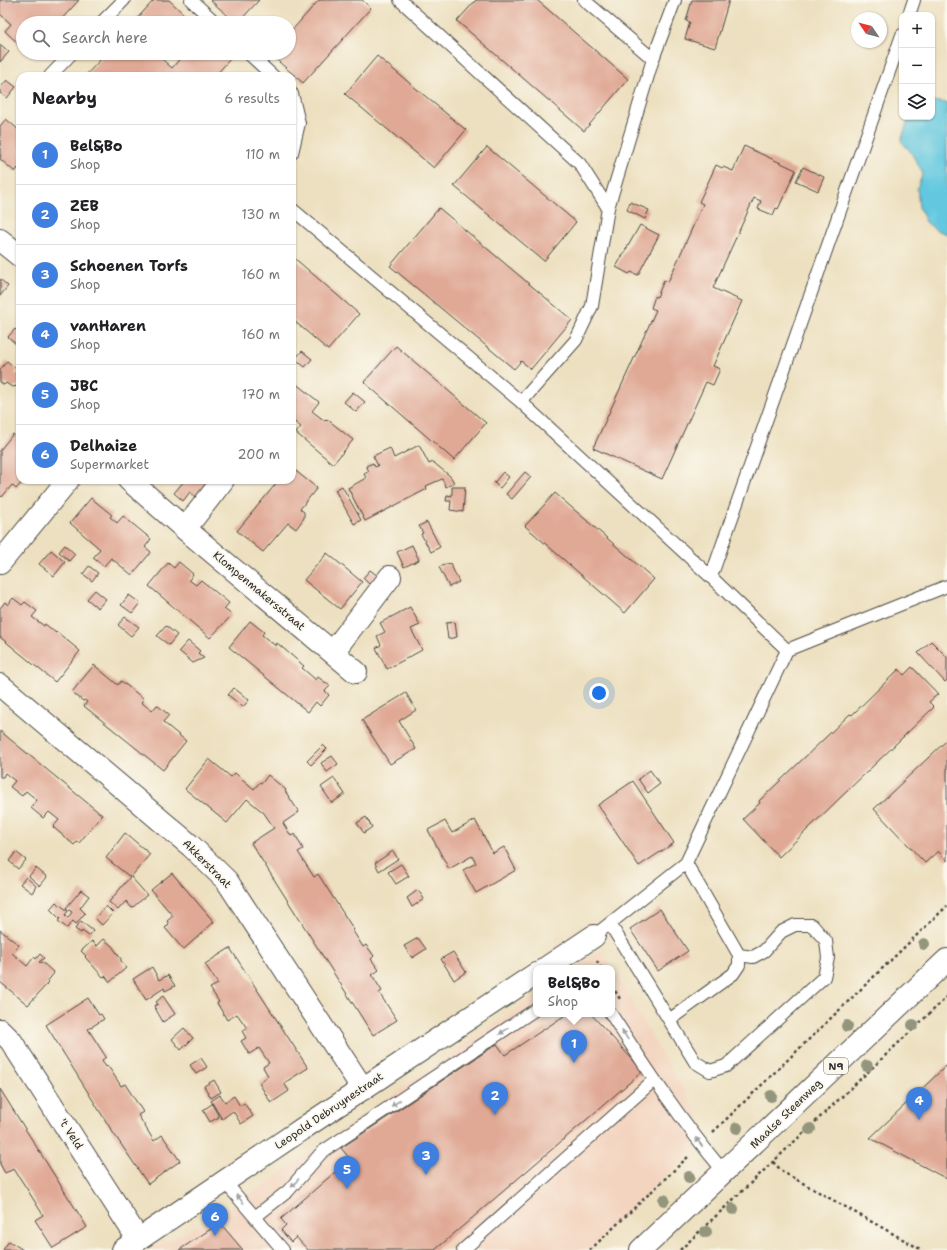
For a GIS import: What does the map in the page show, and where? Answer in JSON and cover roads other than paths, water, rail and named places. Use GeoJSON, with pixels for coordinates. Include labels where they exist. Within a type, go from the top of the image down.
{"type":"FeatureCollection","features":[{"type":"Feature","properties":{"kind":"street"},"geometry":{"type":"LineString","coordinates":[[0,240],[16,253]]}},
{"type":"Feature","properties":{"kind":"street"},"geometry":{"type":"LineString","coordinates":[[0,563],[65,484]]}},
{"type":"Feature","properties":{"kind":"street","name":"Klompenmakersstraat"},"geometry":{"type":"LineString","coordinates":[[134,484],[356,672]]}},
{"type":"Feature","properties":{"kind":"street"},"geometry":{"type":"LineString","coordinates":[[185,529],[220,484]]}},
{"type":"Feature","properties":{"kind":"street"},"geometry":{"type":"LineString","coordinates":[[333,652],[390,577]]}},
{"type":"Feature","properties":{"kind":"street","name":"Akkerstraat"},"geometry":{"type":"LineString","coordinates":[[0,685],[191,846],[228,881],[363,1089]]}},
{"type":"Feature","properties":{"kind":"street"},"geometry":{"type":"LineString","coordinates":[[550,965],[602,930]]}},
{"type":"Feature","properties":{"kind":"street","name":"Maalse Steenweg"},"geometry":{"type":"LineString","coordinates":[[641,1250],[947,960]]}},
{"type":"Feature","properties":{"kind":"street","name":"Leopold Debruynestraat"},"geometry":{"type":"LineString","coordinates":[[131,1245],[224,1181],[533,976]]}},
{"type":"Feature","properties":{"kind":"street","name":"'t Veld"},"geometry":{"type":"LineString","coordinates":[[0,1030],[11,1041],[131,1245]]}},
{"type":"Feature","properties":{"kind":"lane"},"geometry":{"type":"LineString","coordinates":[[108,16],[124,0]]}},
{"type":"Feature","properties":{"kind":"lane"},"geometry":{"type":"LineString","coordinates":[[191,0],[208,16]]}},
{"type":"Feature","properties":{"kind":"lane"},"geometry":{"type":"LineString","coordinates":[[400,0],[580,164],[608,208]]}},
{"type":"Feature","properties":{"kind":"lane"},"geometry":{"type":"LineString","coordinates":[[584,0],[653,59]]}},
{"type":"Feature","properties":{"kind":"lane"},"geometry":{"type":"LineString","coordinates":[[521,402],[576,340],[592,306],[608,208],[653,59],[675,0]]}},
{"type":"Feature","properties":{"kind":"lane"},"geometry":{"type":"LineString","coordinates":[[910,12],[914,0]]}},
{"type":"Feature","properties":{"kind":"lane"},"geometry":{"type":"LineString","coordinates":[[711,577],[899,44]]}},
{"type":"Feature","properties":{"kind":"lane"},"geometry":{"type":"LineString","coordinates":[[54,72],[65,60]]}},
{"type":"Feature","properties":{"kind":"lane"},"geometry":{"type":"LineString","coordinates":[[256,60],[269,72]]}},
{"type":"Feature","properties":{"kind":"lane"},"geometry":{"type":"LineString","coordinates":[[296,110],[299,122],[296,135]]}},
{"type":"Feature","properties":{"kind":"lane"},"geometry":{"type":"LineString","coordinates":[[296,212],[521,402],[711,577],[787,650]]}},
{"type":"Feature","properties":{"kind":"lane"},"geometry":{"type":"LineString","coordinates":[[740,955],[752,957],[764,951],[781,932],[795,925],[812,925],[826,941],[828,958],[824,977],[726,1066],[710,1071],[695,1062],[670,1020],[602,930],[686,863],[787,650],[947,586]]}},
{"type":"Feature","properties":{"kind":"lane"},"geometry":{"type":"LineString","coordinates":[[670,1020],[733,974],[739,965],[740,955],[686,863]]}},
{"type":"Feature","properties":{"kind":"lane"},"geometry":{"type":"LineString","coordinates":[[255,1217],[288,1191],[322,1152],[533,1011]]}},
{"type":"Feature","properties":{"kind":"lane"},"geometry":{"type":"LineString","coordinates":[[613,1017],[654,1080],[701,1145],[724,1172]]}},
{"type":"Feature","properties":{"kind":"lane"},"geometry":{"type":"LineString","coordinates":[[463,1250],[654,1080]]}},
{"type":"Feature","properties":{"kind":"lane"},"geometry":{"type":"LineString","coordinates":[[224,1181],[283,1250]]}},
{"type":"Feature","properties":{"kind":"water"},"geometry":{"type":"Polygon","coordinates":[[[935,101],[947,103],[947,234],[936,230],[926,222],[919,207],[917,188],[923,173],[910,151],[901,141],[908,120],[935,120],[935,101]]]}},
{"type":"Feature","properties":{"kind":"place","name":"Bel&Bo"},"geometry":{"type":"Point","coordinates":[574,1063]}},
{"type":"Feature","properties":{"kind":"place","name":"ZEB"},"geometry":{"type":"Point","coordinates":[495,1115]}},
{"type":"Feature","properties":{"kind":"place","name":"vanHaren"},"geometry":{"type":"Point","coordinates":[919,1120]}},
{"type":"Feature","properties":{"kind":"place","name":"Schoenen Torfs"},"geometry":{"type":"Point","coordinates":[426,1175]}},
{"type":"Feature","properties":{"kind":"place","name":"JBC"},"geometry":{"type":"Point","coordinates":[347,1189]}},
{"type":"Feature","properties":{"kind":"place","name":"Delhaize"},"geometry":{"type":"Point","coordinates":[215,1236]}}]}
